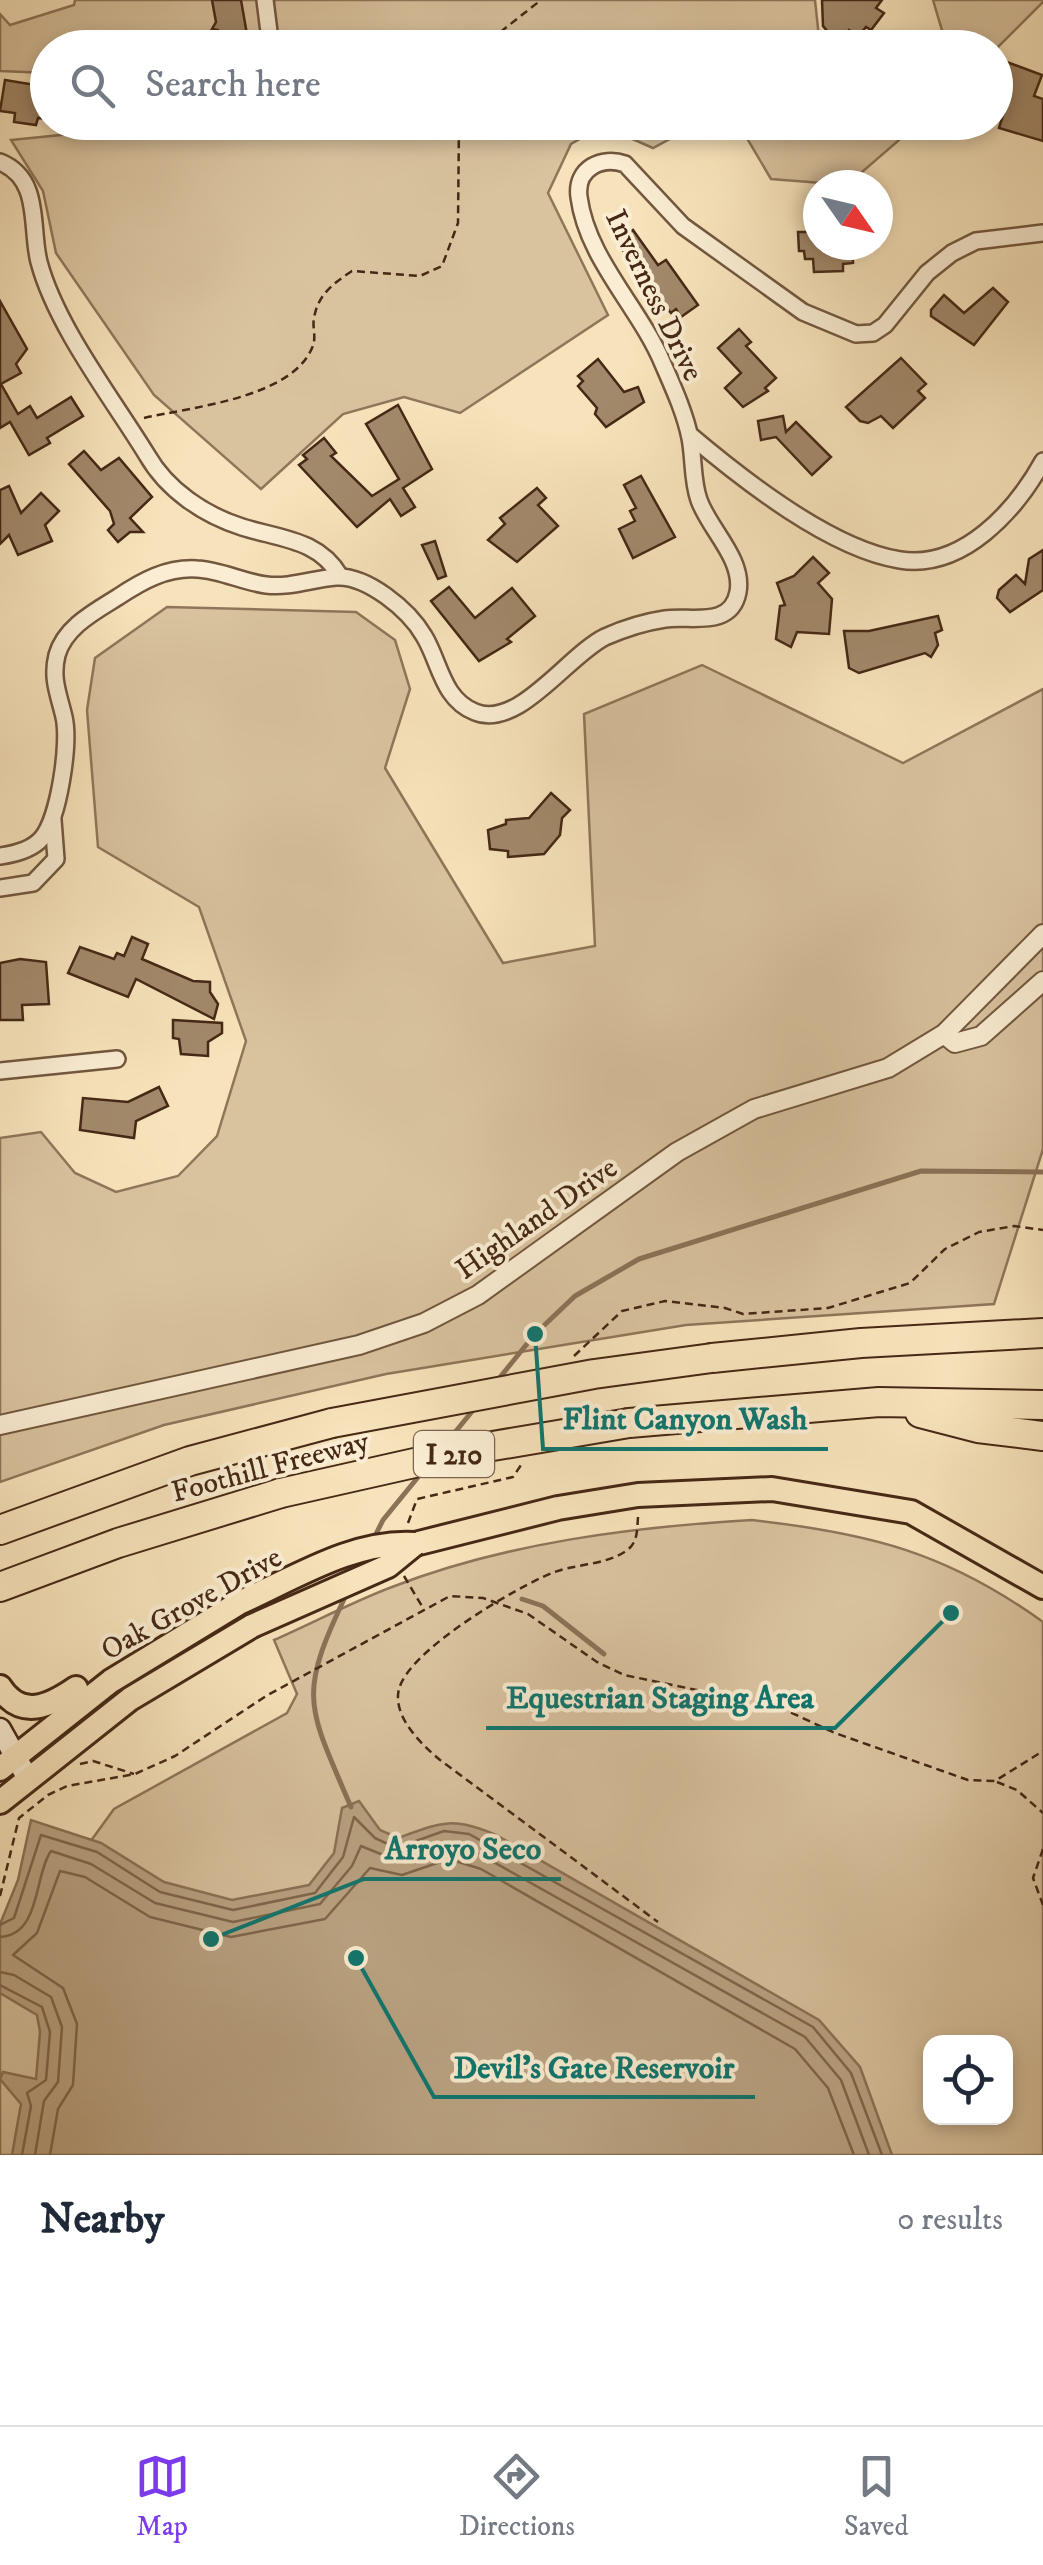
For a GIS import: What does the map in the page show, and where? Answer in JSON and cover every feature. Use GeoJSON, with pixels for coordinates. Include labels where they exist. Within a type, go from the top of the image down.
{"type":"FeatureCollection","features":[{"type":"Feature","properties":{"kind":"highway"},"geometry":{"type":"LineString","coordinates":[[712,1358],[861,1343],[1043,1332]]}},
{"type":"Feature","properties":{"kind":"highway","name":"Foothill Freeway"},"geometry":{"type":"LineString","coordinates":[[0,1530],[190,1461],[332,1423],[594,1374],[712,1358],[852,1351],[1043,1351]]}},
{"type":"Feature","properties":{"kind":"highway"},"geometry":{"type":"LineString","coordinates":[[880,1402],[978,1428],[1043,1436]]}},
{"type":"Feature","properties":{"kind":"highway","name":"Foothill Freeway"},"geometry":{"type":"LineString","coordinates":[[0,1587],[118,1543],[280,1493],[481,1448],[629,1423],[880,1402],[1043,1405]]}},
{"type":"Feature","properties":{"kind":"main road","name":"Oak Grove Drive"},"geometry":{"type":"LineString","coordinates":[[7,1762],[111,1681],[175,1640],[239,1603],[370,1546],[415,1544],[486,1522],[638,1496],[772,1490],[912,1512],[1043,1587]]}},
{"type":"Feature","properties":{"kind":"main road","name":"Oak Grove Drive"},"geometry":{"type":"LineString","coordinates":[[3,1799],[130,1699],[198,1654],[388,1566],[415,1544]]}},
{"type":"Feature","properties":{"kind":"main road"},"geometry":{"type":"LineString","coordinates":[[0,1687],[20,1706],[52,1706],[146,1642],[175,1640]]}},
{"type":"Feature","properties":{"kind":"main road"},"geometry":{"type":"LineString","coordinates":[[0,1728],[7,1762],[26,1778]]}},
{"type":"Feature","properties":{"kind":"street"},"geometry":{"type":"LineString","coordinates":[[265,0],[269,30]]}},
{"type":"Feature","properties":{"kind":"street","name":"Inverness Drive"},"geometry":{"type":"LineString","coordinates":[[340,576],[375,590],[408,616],[426,638],[457,700],[474,712],[506,714],[605,637],[669,618],[715,618],[729,609],[738,596],[738,578],[698,500],[690,435],[661,359],[602,258],[583,213],[578,193],[583,175],[596,163],[612,160],[625,164],[684,226],[803,312],[856,334],[873,333],[885,325],[927,274],[952,253],[976,242],[1043,233]]}},
{"type":"Feature","properties":{"kind":"street"},"geometry":{"type":"LineString","coordinates":[[0,162],[30,192],[46,283],[148,458],[180,494],[220,519],[315,549],[331,560],[340,576],[268,586],[201,569],[174,570],[144,580],[82,620],[58,652],[54,672],[64,718],[64,746],[53,818],[56,859],[34,883],[0,888]]}},
{"type":"Feature","properties":{"kind":"street"},"geometry":{"type":"LineString","coordinates":[[690,435],[774,502],[813,524],[900,560],[927,559],[960,548],[991,528],[1016,502],[1043,461]]}},
{"type":"Feature","properties":{"kind":"street"},"geometry":{"type":"LineString","coordinates":[[0,856],[27,850],[42,839],[53,818]]}},
{"type":"Feature","properties":{"kind":"street","name":"Highland Drive"},"geometry":{"type":"LineString","coordinates":[[0,1425],[360,1345],[424,1323],[478,1295],[677,1152],[738,1118],[888,1068],[944,1034],[1043,934]]}},
{"type":"Feature","properties":{"kind":"street"},"geometry":{"type":"LineString","coordinates":[[944,1034],[955,1043],[981,1036],[1043,981]]}},
{"type":"Feature","properties":{"kind":"street"},"geometry":{"type":"LineString","coordinates":[[0,1072],[117,1060]]}},
{"type":"Feature","properties":{"kind":"path"},"geometry":{"type":"LineString","coordinates":[[503,30],[541,0]]}},
{"type":"Feature","properties":{"kind":"path"},"geometry":{"type":"LineString","coordinates":[[128,421],[257,392],[302,366],[315,344],[314,318],[325,290],[352,270],[420,276],[442,266],[458,223],[459,140]]}},
{"type":"Feature","properties":{"kind":"path"},"geometry":{"type":"LineString","coordinates":[[569,1365],[577,1349],[622,1311],[665,1301],[726,1308],[743,1314],[828,1308],[910,1283],[946,1249],[978,1232],[1014,1226],[1043,1230]]}},
{"type":"Feature","properties":{"kind":"path"},"geometry":{"type":"LineString","coordinates":[[409,1516],[418,1499],[513,1477],[526,1456]]}},
{"type":"Feature","properties":{"kind":"path"},"geometry":{"type":"LineString","coordinates":[[638,1496],[637,1535],[629,1549],[556,1572],[496,1602],[413,1666],[399,1688],[402,1714],[440,1760],[658,1922]]}},
{"type":"Feature","properties":{"kind":"path"},"geometry":{"type":"LineString","coordinates":[[404,1576],[424,1608]]}},
{"type":"Feature","properties":{"kind":"path"},"geometry":{"type":"LineString","coordinates":[[0,1896],[19,1818],[56,1790],[135,1774],[175,1756],[266,1696],[424,1608],[462,1595],[496,1602],[536,1618],[597,1662],[624,1675],[764,1703],[968,1780],[996,1782],[1017,1790],[1043,1813]]}},
{"type":"Feature","properties":{"kind":"path"},"geometry":{"type":"LineString","coordinates":[[996,1782],[1043,1751]]}},
{"type":"Feature","properties":{"kind":"path"},"geometry":{"type":"LineString","coordinates":[[74,1766],[93,1762],[135,1774]]}},
{"type":"Feature","properties":{"kind":"path"},"geometry":{"type":"LineString","coordinates":[[1043,1849],[1033,1878],[1043,1904]]}},
{"type":"Feature","properties":{"kind":"shaded area"},"geometry":{"type":"Polygon","coordinates":[[[75,0],[815,0],[818,30],[30,30],[30,72],[0,71],[0,14],[10,25],[74,5],[75,0]]]}},
{"type":"Feature","properties":{"kind":"shaded area"},"geometry":{"type":"Polygon","coordinates":[[[933,0],[1043,0],[1013,32],[942,30],[933,0]]]}},
{"type":"Feature","properties":{"kind":"shaded area"},"geometry":{"type":"Polygon","coordinates":[[[11,140],[578,140],[571,144],[548,193],[608,315],[460,413],[404,397],[343,414],[261,489],[154,395],[56,253],[43,191],[11,140]]]}},
{"type":"Feature","properties":{"kind":"shaded area"},"geometry":{"type":"Polygon","coordinates":[[[635,140],[668,140],[653,148],[635,140]]]}},
{"type":"Feature","properties":{"kind":"shaded area"},"geometry":{"type":"Polygon","coordinates":[[[748,140],[899,140],[864,170],[803,170],[803,182],[771,179],[748,140]]]}},
{"type":"Feature","properties":{"kind":"shaded area"},"geometry":{"type":"Polygon","coordinates":[[[167,607],[356,612],[395,640],[410,689],[385,768],[503,963],[595,946],[584,714],[702,665],[903,763],[1043,689],[1043,1149],[994,1304],[686,1325],[386,1374],[164,1425],[0,1482],[0,1138],[41,1132],[75,1173],[116,1192],[178,1176],[217,1136],[246,1041],[199,907],[98,847],[87,710],[95,658],[167,607]]]}},
{"type":"Feature","properties":{"kind":"shaded area"},"geometry":{"type":"Polygon","coordinates":[[[752,1520],[833,1532],[939,1562],[973,1578],[1043,1622],[1043,2155],[0,2155],[0,1966],[114,1809],[287,1713],[297,1694],[274,1640],[377,1593],[435,1572],[524,1548],[615,1533],[752,1520]]]}},
{"type":"Feature","properties":{"kind":"water"},"geometry":{"type":"Polygon","coordinates":[[[359,1801],[380,1830],[398,1838],[448,1823],[498,1836],[819,2020],[860,2067],[892,2155],[12,2155],[21,2104],[0,2079],[3,2072],[36,2079],[40,2032],[37,2015],[0,1993],[0,1924],[18,1880],[31,1820],[101,1843],[164,1882],[232,1900],[309,1885],[334,1853],[342,1808],[359,1801]]]}},
{"type":"Feature","properties":{"kind":"building"},"geometry":{"type":"Polygon","coordinates":[[[212,0],[241,0],[246,30],[212,29],[216,22],[212,0]]]}},
{"type":"Feature","properties":{"kind":"building"},"geometry":{"type":"Polygon","coordinates":[[[822,0],[882,0],[876,8],[884,13],[871,30],[826,30],[822,0]]]}},
{"type":"Feature","properties":{"kind":"building"},"geometry":{"type":"Polygon","coordinates":[[[1013,64],[1042,75],[1034,96],[1043,99],[1043,141],[1013,132],[1013,64]]]}},
{"type":"Feature","properties":{"kind":"building"},"geometry":{"type":"Polygon","coordinates":[[[5,80],[30,84],[30,124],[14,122],[15,113],[0,111],[5,80]]]}},
{"type":"Feature","properties":{"kind":"building"},"geometry":{"type":"Polygon","coordinates":[[[633,230],[658,265],[666,260],[698,305],[681,317],[676,309],[671,313],[651,290],[617,242],[633,230]]]}},
{"type":"Feature","properties":{"kind":"building"},"geometry":{"type":"Polygon","coordinates":[[[798,232],[803,232],[803,251],[799,251],[798,232]]]}},
{"type":"Feature","properties":{"kind":"building"},"geometry":{"type":"Polygon","coordinates":[[[813,260],[853,260],[843,264],[843,271],[814,272],[813,260]]]}},
{"type":"Feature","properties":{"kind":"building"},"geometry":{"type":"Polygon","coordinates":[[[993,288],[1008,302],[974,345],[931,316],[931,310],[944,295],[964,313],[993,288]]]}},
{"type":"Feature","properties":{"kind":"building"},"geometry":{"type":"Polygon","coordinates":[[[0,301],[27,349],[16,364],[21,373],[1,384],[18,414],[30,406],[37,418],[71,397],[83,416],[47,438],[50,443],[29,455],[10,422],[0,428],[0,301]]]}},
{"type":"Feature","properties":{"kind":"building"},"geometry":{"type":"Polygon","coordinates":[[[739,329],[751,342],[746,346],[776,378],[765,388],[768,391],[743,407],[725,388],[741,373],[718,348],[739,329]]]}},
{"type":"Feature","properties":{"kind":"building"},"geometry":{"type":"Polygon","coordinates":[[[901,358],[926,384],[918,391],[925,398],[893,428],[881,416],[868,423],[860,421],[846,407],[901,358]]]}},
{"type":"Feature","properties":{"kind":"building"},"geometry":{"type":"Polygon","coordinates":[[[598,359],[624,392],[638,387],[644,402],[606,427],[595,414],[597,408],[578,386],[583,381],[578,376],[598,359]]]}},
{"type":"Feature","properties":{"kind":"building"},"geometry":{"type":"Polygon","coordinates":[[[398,405],[432,469],[403,488],[415,507],[401,516],[390,499],[357,527],[299,465],[307,459],[303,455],[324,438],[336,453],[331,456],[372,496],[399,479],[366,424],[398,405]]]}},
{"type":"Feature","properties":{"kind":"building"},"geometry":{"type":"Polygon","coordinates":[[[783,416],[786,432],[796,422],[831,457],[812,475],[776,437],[761,440],[758,421],[783,416]]]}},
{"type":"Feature","properties":{"kind":"building"},"geometry":{"type":"Polygon","coordinates":[[[84,451],[101,470],[119,458],[152,497],[130,518],[143,532],[130,532],[118,542],[108,530],[114,524],[110,511],[69,464],[84,451]]]}},
{"type":"Feature","properties":{"kind":"building"},"geometry":{"type":"Polygon","coordinates":[[[641,476],[675,537],[633,558],[619,529],[635,521],[630,511],[636,508],[624,485],[641,476]]]}},
{"type":"Feature","properties":{"kind":"building"},"geometry":{"type":"Polygon","coordinates":[[[9,486],[21,513],[41,493],[59,511],[45,525],[52,541],[18,555],[9,535],[0,544],[0,490],[9,486]]]}},
{"type":"Feature","properties":{"kind":"building"},"geometry":{"type":"Polygon","coordinates":[[[537,488],[546,498],[538,505],[558,526],[517,562],[488,540],[505,524],[500,518],[537,488]]]}},
{"type":"Feature","properties":{"kind":"building"},"geometry":{"type":"Polygon","coordinates":[[[435,541],[446,576],[438,579],[422,545],[435,541]]]}},
{"type":"Feature","properties":{"kind":"building"},"geometry":{"type":"Polygon","coordinates":[[[1043,550],[1043,590],[1010,612],[997,598],[999,590],[1016,575],[1025,584],[1029,559],[1043,550]]]}},
{"type":"Feature","properties":{"kind":"building"},"geometry":{"type":"Polygon","coordinates":[[[813,557],[829,573],[818,583],[832,599],[829,634],[797,632],[791,647],[776,639],[780,606],[785,605],[777,583],[794,576],[813,557]]]}},
{"type":"Feature","properties":{"kind":"building"},"geometry":{"type":"Polygon","coordinates":[[[449,587],[475,618],[512,588],[535,616],[507,639],[511,642],[479,661],[431,601],[449,587]]]}},
{"type":"Feature","properties":{"kind":"building"},"geometry":{"type":"Polygon","coordinates":[[[938,616],[942,630],[935,633],[938,645],[931,657],[925,653],[859,673],[849,668],[844,631],[869,631],[938,616]]]}},
{"type":"Feature","properties":{"kind":"building"},"geometry":{"type":"Polygon","coordinates":[[[551,793],[570,810],[562,818],[560,835],[544,854],[508,857],[508,851],[490,849],[488,830],[506,824],[506,820],[529,818],[551,793]]]}},
{"type":"Feature","properties":{"kind":"building"},"geometry":{"type":"Polygon","coordinates":[[[132,937],[148,944],[142,959],[193,981],[210,982],[210,992],[218,1004],[214,1019],[136,979],[128,997],[68,973],[80,947],[114,959],[117,953],[124,956],[132,937]]]}},
{"type":"Feature","properties":{"kind":"building"},"geometry":{"type":"Polygon","coordinates":[[[20,959],[46,962],[49,1004],[22,1005],[23,1020],[0,1020],[0,963],[20,959]]]}},
{"type":"Feature","properties":{"kind":"building"},"geometry":{"type":"Polygon","coordinates":[[[173,1020],[222,1023],[222,1033],[208,1042],[208,1056],[181,1054],[179,1039],[173,1038],[173,1020]]]}},
{"type":"Feature","properties":{"kind":"building"},"geometry":{"type":"Polygon","coordinates":[[[159,1087],[168,1106],[136,1121],[134,1138],[80,1130],[83,1098],[128,1102],[159,1087]]]}},
{"type":"Feature","properties":{"kind":"waterway"},"geometry":{"type":"LineString","coordinates":[[497,1381],[535,1334],[575,1296],[639,1259],[921,1171],[1043,1172]]}},
{"type":"Feature","properties":{"kind":"waterway"},"geometry":{"type":"LineString","coordinates":[[443,1447],[474,1409]]}},
{"type":"Feature","properties":{"kind":"waterway"},"geometry":{"type":"LineString","coordinates":[[374,1538],[383,1520],[423,1471]]}},
{"type":"Feature","properties":{"kind":"waterway"},"geometry":{"type":"LineString","coordinates":[[347,1593],[320,1656],[314,1700],[325,1745],[351,1807]]}},
{"type":"Feature","properties":{"kind":"waterway"},"geometry":{"type":"LineString","coordinates":[[522,1599],[543,1606],[604,1654]]}},
{"type":"Feature","properties":{"kind":"place","name":"Flint Canyon Wash"},"geometry":{"type":"Point","coordinates":[535,1334]}},
{"type":"Feature","properties":{"kind":"place","name":"Equestrian Staging Area"},"geometry":{"type":"Point","coordinates":[951,1613]}},
{"type":"Feature","properties":{"kind":"place","name":"Arroyo Seco"},"geometry":{"type":"Point","coordinates":[211,1939]}},
{"type":"Feature","properties":{"kind":"place","name":"Devil's Gate Reservoir"},"geometry":{"type":"Point","coordinates":[356,1958]}}]}
